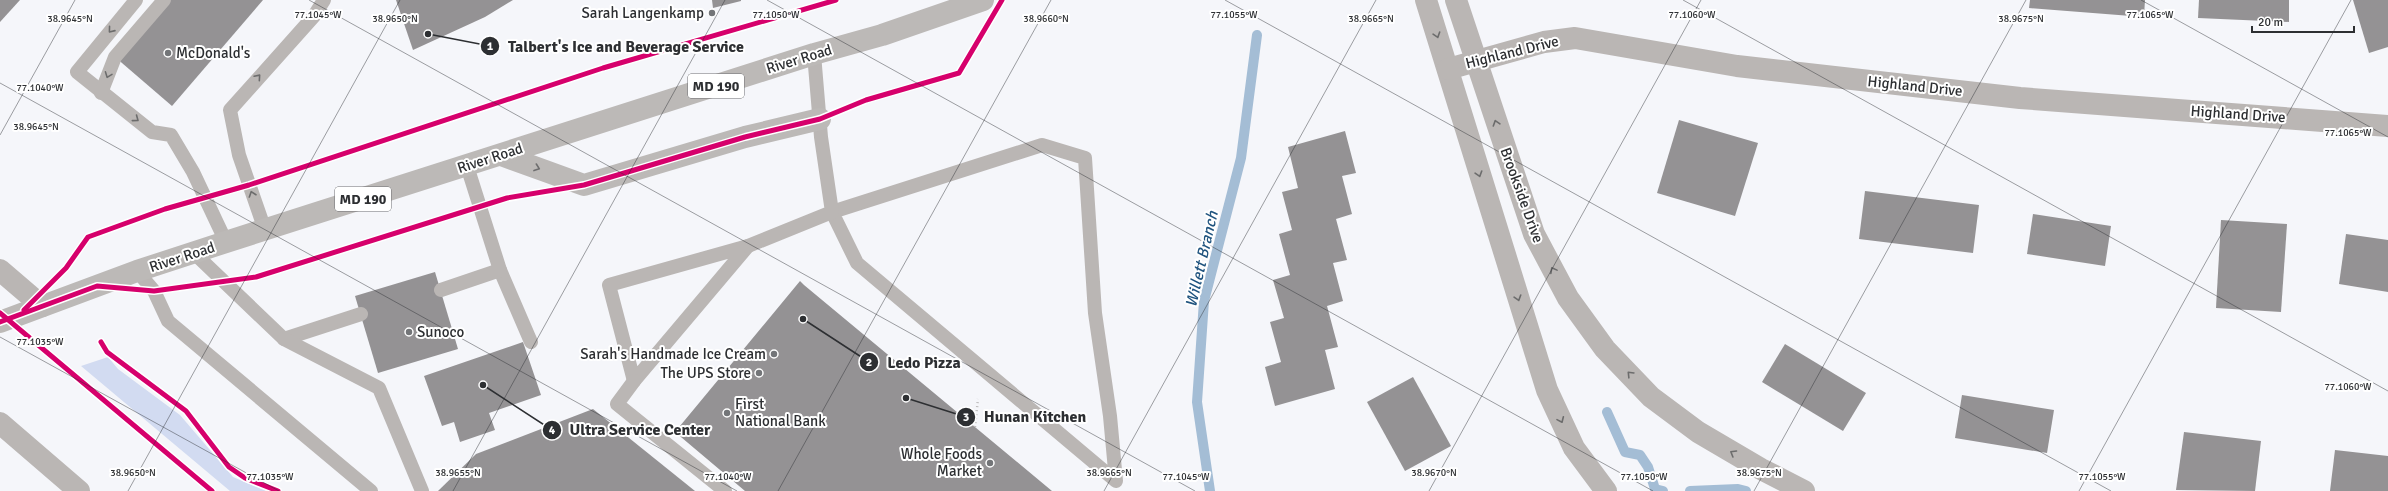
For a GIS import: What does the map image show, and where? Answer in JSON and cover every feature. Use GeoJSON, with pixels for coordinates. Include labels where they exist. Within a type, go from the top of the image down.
{"type":"FeatureCollection","features":[{"type":"Feature","properties":{"kind":"main road","name":"River Road"},"geometry":{"type":"LineString","coordinates":[[0,322],[138,271],[814,54],[882,35],[968,2]]}},
{"type":"Feature","properties":{"kind":"main road"},"geometry":{"type":"LineString","coordinates":[[501,154],[584,185],[745,137],[820,119]]}},
{"type":"Feature","properties":{"kind":"street"},"geometry":{"type":"LineString","coordinates":[[1426,0],[1547,390],[1574,448],[1606,491]]}},
{"type":"Feature","properties":{"kind":"street","name":"Brookside Drive"},"geometry":{"type":"LineString","coordinates":[[1456,0],[1534,234],[1568,298],[1605,349],[1652,397],[1698,432],[1761,469],[1804,491]]}},
{"type":"Feature","properties":{"kind":"street","name":"Highland Drive"},"geometry":{"type":"LineString","coordinates":[[1448,69],[1544,42],[1575,38],[1737,66],[2020,98],[2388,126]]}},
{"type":"Feature","properties":{"kind":"street"},"geometry":{"type":"LineString","coordinates":[[0,270],[42,306]]}},
{"type":"Feature","properties":{"kind":"street"},"geometry":{"type":"LineString","coordinates":[[0,423],[79,491]]}},
{"type":"Feature","properties":{"kind":"lane"},"geometry":{"type":"LineString","coordinates":[[136,0],[77,72],[101,93],[152,132],[172,135],[193,172],[226,242]]}},
{"type":"Feature","properties":{"kind":"lane"},"geometry":{"type":"LineString","coordinates":[[101,93],[115,57],[164,0]]}},
{"type":"Feature","properties":{"kind":"lane"},"geometry":{"type":"LineString","coordinates":[[312,0],[314,16]]}},
{"type":"Feature","properties":{"kind":"lane"},"geometry":{"type":"LineString","coordinates":[[265,230],[239,155],[230,110],[314,16],[324,0]]}},
{"type":"Feature","properties":{"kind":"lane"},"geometry":{"type":"LineString","coordinates":[[634,381],[609,285],[748,246],[832,212],[1042,145],[1085,158],[1095,313],[1110,416],[1116,481],[857,263],[832,212],[820,119],[814,54]]}},
{"type":"Feature","properties":{"kind":"lane"},"geometry":{"type":"LineString","coordinates":[[466,166],[500,270],[531,342]]}},
{"type":"Feature","properties":{"kind":"lane"},"geometry":{"type":"LineString","coordinates":[[725,491],[617,404],[634,381],[748,246]]}},
{"type":"Feature","properties":{"kind":"lane"},"geometry":{"type":"LineString","coordinates":[[194,253],[284,339],[379,388],[422,491]]}},
{"type":"Feature","properties":{"kind":"lane"},"geometry":{"type":"LineString","coordinates":[[441,290],[500,270]]}},
{"type":"Feature","properties":{"kind":"lane"},"geometry":{"type":"LineString","coordinates":[[138,271],[154,291],[168,321],[371,491]]}},
{"type":"Feature","properties":{"kind":"lane"},"geometry":{"type":"LineString","coordinates":[[284,339],[361,314]]}},
{"type":"Feature","properties":{"kind":"shaded area"},"geometry":{"type":"Polygon","coordinates":[[[108,357],[118,369],[180,415],[233,477],[266,491],[230,491],[81,366],[108,357]]]}},
{"type":"Feature","properties":{"kind":"building"},"geometry":{"type":"Polygon","coordinates":[[[0,0],[20,0],[0,22],[0,0]]]}},
{"type":"Feature","properties":{"kind":"building","name":"McDonald's"},"geometry":{"type":"Polygon","coordinates":[[[164,0],[263,0],[172,106],[115,57],[164,0]]]}},
{"type":"Feature","properties":{"kind":"building"},"geometry":{"type":"Polygon","coordinates":[[[396,0],[513,0],[485,17],[413,50],[396,0]]]}},
{"type":"Feature","properties":{"kind":"building"},"geometry":{"type":"Polygon","coordinates":[[[712,0],[741,0],[741,1],[713,8],[712,0]]]}},
{"type":"Feature","properties":{"kind":"building"},"geometry":{"type":"Polygon","coordinates":[[[2030,0],[2145,0],[2144,17],[2029,8],[2030,0]]]}},
{"type":"Feature","properties":{"kind":"building"},"geometry":{"type":"Polygon","coordinates":[[[2199,0],[2289,0],[2289,22],[2198,18],[2199,0]]]}},
{"type":"Feature","properties":{"kind":"building"},"geometry":{"type":"Polygon","coordinates":[[[2353,0],[2388,0],[2388,47],[2369,53],[2353,0]]]}},
{"type":"Feature","properties":{"kind":"building"},"geometry":{"type":"Polygon","coordinates":[[[1679,120],[1758,143],[1735,216],[1657,193],[1679,120]]]}},
{"type":"Feature","properties":{"kind":"building"},"geometry":{"type":"Polygon","coordinates":[[[1345,131],[1356,173],[1342,176],[1352,214],[1336,219],[1347,260],[1333,263],[1343,301],[1327,306],[1338,347],[1325,350],[1335,389],[1275,406],[1265,367],[1281,362],[1270,322],[1284,318],[1273,280],[1290,275],[1279,234],[1292,230],[1282,192],[1298,188],[1288,147],[1345,131]]]}},
{"type":"Feature","properties":{"kind":"building"},"geometry":{"type":"Polygon","coordinates":[[[1865,191],[1979,205],[1973,253],[1859,239],[1865,191]]]}},
{"type":"Feature","properties":{"kind":"building"},"geometry":{"type":"Polygon","coordinates":[[[2033,214],[2111,226],[2105,266],[2027,254],[2033,214]]]}},
{"type":"Feature","properties":{"kind":"building"},"geometry":{"type":"Polygon","coordinates":[[[2221,220],[2287,224],[2281,312],[2216,308],[2221,220]]]}},
{"type":"Feature","properties":{"kind":"building"},"geometry":{"type":"Polygon","coordinates":[[[2346,234],[2388,240],[2388,292],[2339,284],[2346,234]]]}},
{"type":"Feature","properties":{"kind":"building","name":"Sunoco"},"geometry":{"type":"Polygon","coordinates":[[[435,272],[458,349],[378,373],[355,296],[435,272]]]}},
{"type":"Feature","properties":{"kind":"building"},"geometry":{"type":"Polygon","coordinates":[[[800,281],[1052,491],[745,491],[675,432],[800,281]]]}},
{"type":"Feature","properties":{"kind":"building"},"geometry":{"type":"Polygon","coordinates":[[[523,342],[541,395],[489,413],[495,430],[460,442],[454,422],[442,426],[424,376],[523,342]]]}},
{"type":"Feature","properties":{"kind":"building"},"geometry":{"type":"Polygon","coordinates":[[[1785,344],[1866,393],[1843,431],[1762,382],[1785,344]]]}},
{"type":"Feature","properties":{"kind":"building"},"geometry":{"type":"Polygon","coordinates":[[[1413,377],[1451,446],[1405,471],[1367,402],[1413,377]]]}},
{"type":"Feature","properties":{"kind":"building"},"geometry":{"type":"Polygon","coordinates":[[[1962,395],[2054,410],[2047,453],[1955,438],[1962,395]]]}},
{"type":"Feature","properties":{"kind":"building"},"geometry":{"type":"Polygon","coordinates":[[[593,409],[695,491],[438,491],[476,454],[593,409]]]}},
{"type":"Feature","properties":{"kind":"building"},"geometry":{"type":"Polygon","coordinates":[[[2184,432],[2261,441],[2255,491],[2176,490],[2184,432]]]}},
{"type":"Feature","properties":{"kind":"building"},"geometry":{"type":"Polygon","coordinates":[[[2335,450],[2388,456],[2388,491],[2330,491],[2335,450]]]}},
{"type":"Feature","properties":{"kind":"waterway","name":"Willett Branch"},"geometry":{"type":"LineString","coordinates":[[1210,491],[1197,402],[1204,301],[1241,158],[1257,35]]}},
{"type":"Feature","properties":{"kind":"waterway"},"geometry":{"type":"LineString","coordinates":[[1607,412],[1625,452],[1640,455],[1648,467],[1655,489],[1663,491]]}},
{"type":"Feature","properties":{"kind":"waterway"},"geometry":{"type":"LineString","coordinates":[[1690,491],[1738,489],[1746,491]]}},
{"type":"Feature","properties":{"kind":"cycle path"},"geometry":{"type":"LineString","coordinates":[[24,310],[66,268],[88,237],[165,209],[249,185],[603,68],[836,0]]}},
{"type":"Feature","properties":{"kind":"cycle path"},"geometry":{"type":"LineString","coordinates":[[0,322],[97,286],[154,291],[256,277],[507,198],[584,185],[745,137],[820,119],[866,100],[959,73],[1002,0]]}},
{"type":"Feature","properties":{"kind":"cycle path"},"geometry":{"type":"LineString","coordinates":[[0,313],[212,491]]}},
{"type":"Feature","properties":{"kind":"cycle path"},"geometry":{"type":"LineString","coordinates":[[101,342],[107,352],[186,411],[229,467],[245,478],[278,491]]}},
{"type":"Feature","properties":{"kind":"place","name":"Sarah Langenkamp"},"geometry":{"type":"Point","coordinates":[712,13]}},
{"type":"Feature","properties":{"kind":"place","name":"Talbert's Ice and Beverage Service"},"geometry":{"type":"Point","coordinates":[428,34]}},
{"type":"Feature","properties":{"kind":"place","name":"McDonald's"},"geometry":{"type":"Point","coordinates":[168,53]}},
{"type":"Feature","properties":{"kind":"place","name":"Ledo Pizza"},"geometry":{"type":"Point","coordinates":[803,319]}},
{"type":"Feature","properties":{"kind":"place","name":"Sunoco"},"geometry":{"type":"Point","coordinates":[409,332]}},
{"type":"Feature","properties":{"kind":"place","name":"Sarah's Handmade Ice Cream"},"geometry":{"type":"Point","coordinates":[774,354]}},
{"type":"Feature","properties":{"kind":"place","name":"The UPS Store"},"geometry":{"type":"Point","coordinates":[759,373]}},
{"type":"Feature","properties":{"kind":"place","name":"Ultra Service Center"},"geometry":{"type":"Point","coordinates":[483,385]}},
{"type":"Feature","properties":{"kind":"place","name":"Hunan Kitchen"},"geometry":{"type":"Point","coordinates":[906,398]}},
{"type":"Feature","properties":{"kind":"place","name":"First National Bank"},"geometry":{"type":"Point","coordinates":[727,413]}},
{"type":"Feature","properties":{"kind":"place","name":"Whole Foods Market"},"geometry":{"type":"Point","coordinates":[990,463]}}]}
